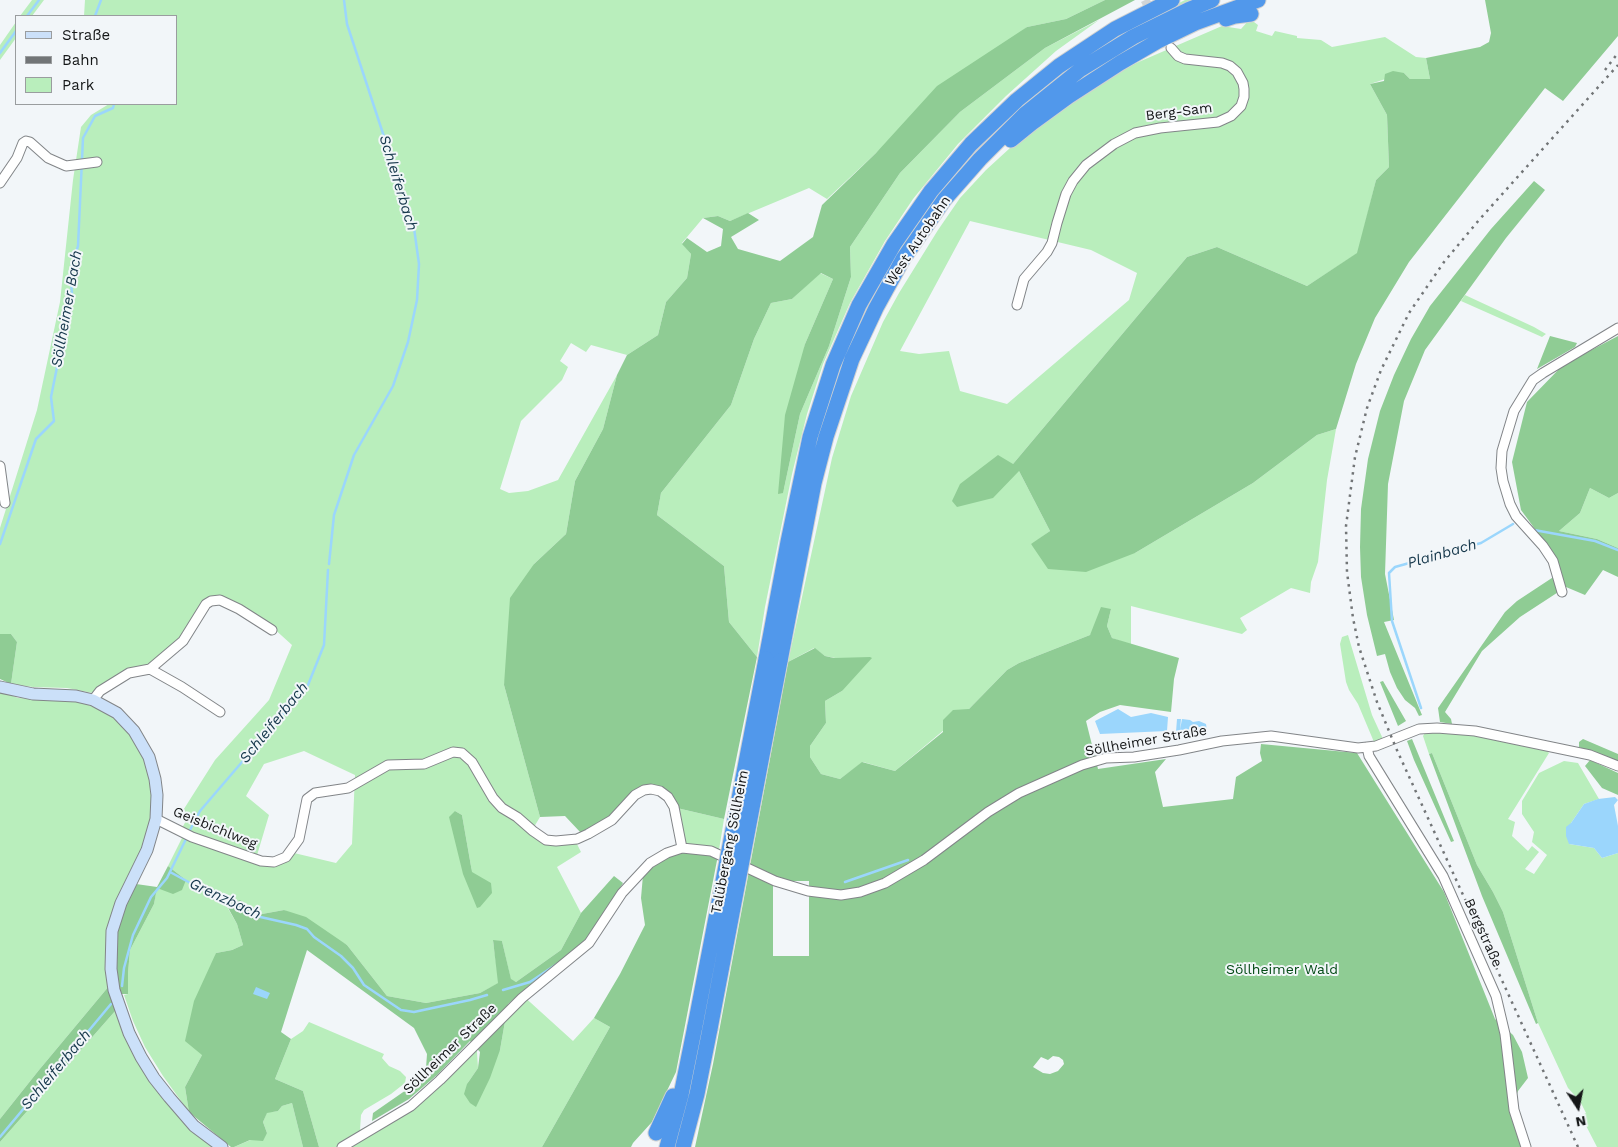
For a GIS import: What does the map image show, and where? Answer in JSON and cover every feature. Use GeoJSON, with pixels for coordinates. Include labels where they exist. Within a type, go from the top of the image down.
{"type":"FeatureCollection","features":[{"type":"Feature","properties":{"kind":"highway","name":"West Autobahn"},"geometry":{"type":"LineString","coordinates":[[773,660],[788,542],[810,436],[833,365],[859,304],[894,244],[931,191],[959,158],[1017,100],[1059,66],[1115,29],[1172,0]]}},
{"type":"Feature","properties":{"kind":"highway","name":"West Autobahn"},"geometry":{"type":"LineString","coordinates":[[773,660],[826,437],[852,359],[876,308],[903,259],[944,200],[980,159],[1025,114],[1081,69],[1133,37],[1212,0]]}},
{"type":"Feature","properties":{"kind":"highway"},"geometry":{"type":"LineString","coordinates":[[980,159],[1005,146],[1039,118],[1112,68],[1158,41],[1173,41],[1254,7]]}},
{"type":"Feature","properties":{"kind":"highway","name":"Talübergang Söllheim"},"geometry":{"type":"LineString","coordinates":[[702,1027],[773,660]]}},
{"type":"Feature","properties":{"kind":"highway"},"geometry":{"type":"LineString","coordinates":[[667,1147],[688,1063],[702,1027]]}},
{"type":"Feature","properties":{"kind":"highway"},"geometry":{"type":"LineString","coordinates":[[683,1147],[697,1094],[702,1027]]}},
{"type":"Feature","properties":{"kind":"highway"},"geometry":{"type":"LineString","coordinates":[[656,1133],[669,1107],[678,1077],[688,1063]]}},
{"type":"Feature","properties":{"kind":"street","name":"Berg-Sam"},"geometry":{"type":"LineString","coordinates":[[1017,306],[1024,278],[1047,252],[1052,243],[1066,194],[1073,181],[1086,165],[1114,144],[1135,133],[1145,130],[1218,122],[1231,116],[1241,106],[1244,89],[1238,72],[1222,63],[1185,59],[1178,56],[1173,41]]}},
{"type":"Feature","properties":{"kind":"street"},"geometry":{"type":"LineString","coordinates":[[0,182],[17,158],[23,143],[26,142],[30,142],[57,163],[66,166],[94,162]]}},
{"type":"Feature","properties":{"kind":"street"},"geometry":{"type":"LineString","coordinates":[[1562,592],[1553,561],[1516,516],[1510,504],[1501,468],[1502,451],[1514,411],[1533,380],[1618,328]]}},
{"type":"Feature","properties":{"kind":"street"},"geometry":{"type":"LineString","coordinates":[[0,466],[5,503]]}},
{"type":"Feature","properties":{"kind":"street"},"geometry":{"type":"LineString","coordinates":[[93,700],[100,691],[129,672],[150,669],[183,641],[206,604],[211,600],[220,600],[272,630]]}},
{"type":"Feature","properties":{"kind":"street"},"geometry":{"type":"LineString","coordinates":[[150,669],[181,686],[220,712]]}},
{"type":"Feature","properties":{"kind":"street"},"geometry":{"type":"LineString","coordinates":[[0,687],[33,694],[76,696],[93,700],[117,713],[134,731],[149,757],[156,787],[156,819],[147,850],[121,902],[112,931],[111,969],[114,990],[129,1033],[154,1078],[194,1126],[222,1147]]}},
{"type":"Feature","properties":{"kind":"street","name":"Söllheimer Straße"},"geometry":{"type":"LineString","coordinates":[[342,1147],[411,1106],[440,1080],[522,998],[589,944],[622,893],[650,863],[667,853],[682,848],[711,851],[788,886],[808,891],[841,895],[860,892],[885,883],[924,860],[988,812],[1019,792],[1082,765],[1106,758],[1134,757],[1222,741],[1271,736],[1358,748],[1376,746],[1419,730],[1437,728],[1474,731],[1590,755],[1618,766]]}},
{"type":"Feature","properties":{"kind":"street","name":"Bergstraße"},"geometry":{"type":"LineString","coordinates":[[1367,747],[1369,756],[1442,876],[1496,996],[1505,1034],[1514,1110],[1526,1147]]}},
{"type":"Feature","properties":{"kind":"street","name":"Geisbichlweg"},"geometry":{"type":"LineString","coordinates":[[156,819],[192,837],[260,861],[274,862],[286,857],[299,839],[307,799],[315,793],[348,788],[388,765],[424,764],[453,752],[462,753],[472,762],[493,798],[502,808],[517,817],[546,840],[577,839],[588,834],[612,820],[635,795],[644,790],[651,789],[660,791],[668,797],[674,808],[682,848]]}},
{"type":"Feature","properties":{"kind":"green space"},"geometry":{"type":"Polygon","coordinates":[[[32,0],[44,0],[33,15],[21,15],[32,0]]]}},
{"type":"Feature","properties":{"kind":"green space"},"geometry":{"type":"Polygon","coordinates":[[[85,0],[1105,0],[1066,19],[1027,27],[876,153],[827,199],[809,188],[730,221],[718,216],[703,218],[682,243],[691,254],[687,278],[666,302],[658,335],[627,355],[591,345],[586,352],[571,343],[560,361],[568,367],[562,380],[521,421],[500,489],[509,493],[528,491],[558,480],[617,375],[603,429],[575,481],[566,534],[534,564],[504,685],[540,817],[534,827],[537,837],[576,842],[581,852],[557,867],[581,913],[561,950],[516,982],[511,980],[502,941],[493,941],[499,983],[480,993],[426,1003],[387,996],[347,945],[284,910],[262,914],[240,900],[226,905],[237,924],[243,945],[232,950],[216,953],[202,1055],[185,1087],[189,1112],[145,1047],[133,1021],[124,995],[128,994],[130,950],[154,904],[157,887],[186,880],[168,866],[185,832],[181,830],[188,817],[182,812],[215,760],[269,700],[292,645],[271,626],[210,599],[187,632],[149,667],[129,671],[93,693],[67,688],[11,684],[17,642],[11,634],[0,634],[0,528],[37,410],[60,302],[73,180],[81,127],[91,115],[107,105],[178,105],[178,15],[84,15],[85,0]],[[304,751],[264,764],[246,796],[269,815],[255,862],[272,867],[289,861],[294,853],[336,863],[352,844],[355,775],[304,751]],[[455,811],[472,872],[462,815],[455,811]]]}},
{"type":"Feature","properties":{"kind":"green space"},"geometry":{"type":"Polygon","coordinates":[[[1105,0],[1135,0],[1045,48],[960,112],[900,173],[850,247],[851,277],[829,346],[800,414],[783,493],[778,494],[785,415],[805,344],[833,279],[821,273],[792,299],[771,303],[754,339],[731,405],[661,493],[657,515],[724,566],[729,622],[757,657],[724,819],[677,808],[651,786],[611,818],[581,833],[565,816],[540,817],[504,685],[510,598],[534,564],[566,534],[575,481],[603,429],[617,375],[627,355],[658,335],[666,302],[687,278],[691,254],[682,244],[687,238],[707,252],[721,246],[723,229],[703,218],[718,216],[730,221],[748,213],[759,220],[731,237],[738,249],[780,261],[813,237],[822,205],[876,153],[937,86],[1027,27],[1066,19],[1105,0]]]}},
{"type":"Feature","properties":{"kind":"green space"},"geometry":{"type":"Polygon","coordinates":[[[1185,0],[1195,0],[1094,54],[923,219],[815,454],[811,454],[843,354],[888,264],[956,169],[998,126],[1049,81],[1135,25],[1185,0]]]}},
{"type":"Feature","properties":{"kind":"green space"},"geometry":{"type":"Polygon","coordinates":[[[1485,0],[1618,0],[1618,36],[1563,101],[1545,88],[1409,262],[1375,318],[1356,364],[1336,429],[1317,435],[1253,483],[1135,553],[1086,572],[1048,569],[1031,544],[1050,531],[1019,471],[993,498],[957,507],[952,501],[960,484],[998,455],[1013,464],[1187,257],[1217,247],[1307,286],[1357,253],[1376,180],[1389,167],[1387,115],[1370,84],[1384,81],[1385,74],[1393,71],[1404,73],[1410,79],[1430,79],[1426,58],[1480,47],[1489,42],[1491,33],[1485,0]]]}},
{"type":"Feature","properties":{"kind":"green space"},"geometry":{"type":"Polygon","coordinates":[[[1099,20],[1056,51],[1006,96],[958,144],[913,199],[885,241],[850,303],[823,364],[807,414],[792,474],[765,607],[757,657],[729,622],[724,566],[657,515],[661,493],[731,405],[754,339],[771,303],[792,299],[820,273],[833,279],[805,344],[783,493],[800,414],[829,346],[851,277],[850,247],[900,173],[960,112],[1045,48],[1099,20]]]}},
{"type":"Feature","properties":{"kind":"green space"},"geometry":{"type":"Polygon","coordinates":[[[1249,20],[1258,25],[1256,31],[1272,36],[1275,31],[1297,36],[1297,38],[1321,40],[1332,47],[1385,37],[1416,57],[1426,58],[1430,79],[1410,79],[1404,73],[1370,84],[1387,115],[1389,167],[1376,180],[1358,253],[1307,286],[1217,247],[1187,257],[1013,464],[1019,471],[1050,531],[1031,545],[1135,553],[1253,483],[1317,435],[1336,429],[1327,480],[1318,562],[1311,582],[1310,593],[1291,588],[1240,618],[1247,630],[1242,634],[1131,606],[1131,645],[1112,638],[1107,626],[1111,609],[1090,635],[1019,663],[1007,670],[969,709],[895,771],[863,762],[840,779],[821,774],[810,757],[810,746],[826,723],[825,701],[842,691],[851,658],[825,656],[814,648],[788,662],[832,458],[851,396],[883,322],[899,293],[960,198],[986,170],[1022,137],[1090,89],[1134,64],[1222,26],[1241,29],[1249,20]],[[970,221],[900,351],[919,354],[949,351],[960,391],[1007,404],[1129,300],[1137,273],[1091,250],[970,221]]]}},
{"type":"Feature","properties":{"kind":"green space"},"geometry":{"type":"Polygon","coordinates":[[[15,23],[15,39],[0,60],[0,45],[15,23]]]}},
{"type":"Feature","properties":{"kind":"green space"},"geometry":{"type":"Polygon","coordinates":[[[1534,181],[1545,190],[1506,238],[1425,350],[1404,401],[1388,484],[1385,574],[1394,620],[1384,622],[1422,715],[1419,716],[1415,708],[1405,700],[1397,688],[1385,654],[1377,656],[1367,615],[1361,577],[1360,547],[1361,509],[1368,459],[1380,411],[1394,375],[1411,339],[1430,306],[1491,229],[1534,181]]]}},
{"type":"Feature","properties":{"kind":"green space"},"geometry":{"type":"Polygon","coordinates":[[[1465,295],[1546,334],[1542,337],[1461,301],[1465,295]]]}},
{"type":"Feature","properties":{"kind":"green space"},"geometry":{"type":"Polygon","coordinates":[[[1550,336],[1577,343],[1575,347],[1537,369],[1550,336]]]}},
{"type":"Feature","properties":{"kind":"green space"},"geometry":{"type":"Polygon","coordinates":[[[1618,336],[1618,493],[1609,498],[1590,488],[1580,513],[1559,531],[1597,539],[1618,548],[1618,577],[1603,570],[1585,595],[1566,587],[1520,617],[1482,651],[1445,712],[1451,719],[1452,724],[1440,722],[1438,708],[1505,612],[1517,601],[1561,572],[1546,544],[1521,510],[1512,462],[1527,402],[1563,365],[1618,336]]]}},
{"type":"Feature","properties":{"kind":"green space"},"geometry":{"type":"Polygon","coordinates":[[[1590,488],[1609,498],[1618,493],[1618,548],[1597,539],[1559,531],[1580,513],[1590,488]]]}},
{"type":"Feature","properties":{"kind":"green space","name":"Söllheimer Wald"},"geometry":{"type":"Polygon","coordinates":[[[1101,607],[1111,609],[1107,626],[1112,638],[1179,658],[1174,679],[1171,712],[1120,705],[1100,712],[1086,721],[1098,769],[1166,759],[1155,772],[1163,807],[1233,799],[1236,777],[1262,761],[1260,753],[1261,744],[1357,753],[1444,892],[1495,1019],[1513,1035],[1522,1052],[1528,1078],[1518,1091],[1511,1110],[1522,1147],[695,1147],[713,1064],[788,662],[815,648],[825,656],[834,658],[872,658],[842,691],[825,701],[826,723],[810,746],[810,757],[821,774],[840,779],[862,762],[895,771],[943,732],[943,720],[953,710],[969,709],[1007,670],[1019,663],[1090,635],[1101,607]],[[773,881],[773,956],[809,956],[809,881],[773,881]],[[1053,1056],[1048,1060],[1041,1057],[1033,1067],[1043,1073],[1050,1074],[1058,1071],[1064,1064],[1063,1060],[1053,1056]]]}},
{"type":"Feature","properties":{"kind":"green space"},"geometry":{"type":"Polygon","coordinates":[[[0,634],[11,634],[17,642],[11,684],[0,679],[0,634]]]}},
{"type":"Feature","properties":{"kind":"green space"},"geometry":{"type":"Polygon","coordinates":[[[1348,635],[1372,715],[1383,739],[1374,742],[1358,704],[1346,682],[1340,644],[1342,637],[1348,635]]]}},
{"type":"Feature","properties":{"kind":"green space"},"geometry":{"type":"Polygon","coordinates":[[[1383,681],[1406,721],[1398,726],[1380,682],[1383,681]]]}},
{"type":"Feature","properties":{"kind":"green space"},"geometry":{"type":"Polygon","coordinates":[[[0,691],[18,698],[78,701],[114,717],[126,728],[143,755],[152,788],[153,811],[109,986],[0,1119],[0,691]]]}},
{"type":"Feature","properties":{"kind":"green space"},"geometry":{"type":"Polygon","coordinates":[[[1425,733],[1473,734],[1545,749],[1549,753],[1508,819],[1515,822],[1512,836],[1528,851],[1532,846],[1539,852],[1525,869],[1534,874],[1547,855],[1532,842],[1534,832],[1522,814],[1522,801],[1539,773],[1564,761],[1578,763],[1599,799],[1584,804],[1571,823],[1569,844],[1594,848],[1602,858],[1618,853],[1618,1147],[1597,1147],[1581,1116],[1586,1113],[1580,1101],[1568,1088],[1538,1023],[1503,912],[1477,865],[1432,753],[1429,754],[1423,736],[1425,733]]]}},
{"type":"Feature","properties":{"kind":"green space"},"geometry":{"type":"Polygon","coordinates":[[[1412,739],[1454,841],[1451,842],[1414,760],[1407,741],[1412,739]]]}},
{"type":"Feature","properties":{"kind":"green space"},"geometry":{"type":"Polygon","coordinates":[[[1583,739],[1618,754],[1618,762],[1579,747],[1579,742],[1583,739]]]}},
{"type":"Feature","properties":{"kind":"green space"},"geometry":{"type":"Polygon","coordinates":[[[1432,753],[1477,865],[1503,912],[1538,1023],[1536,1024],[1482,896],[1429,754],[1432,753]]]}},
{"type":"Feature","properties":{"kind":"green space"},"geometry":{"type":"Polygon","coordinates":[[[1590,760],[1618,773],[1618,795],[1602,788],[1585,766],[1590,760]]]}},
{"type":"Feature","properties":{"kind":"green space"},"geometry":{"type":"Polygon","coordinates":[[[677,808],[724,819],[719,850],[707,846],[684,844],[677,808]]]}},
{"type":"Feature","properties":{"kind":"green space"},"geometry":{"type":"Polygon","coordinates":[[[455,811],[462,815],[472,872],[491,883],[492,893],[477,908],[463,874],[449,817],[455,811]]]}},
{"type":"Feature","properties":{"kind":"green space"},"geometry":{"type":"Polygon","coordinates":[[[684,844],[707,846],[719,850],[676,1072],[652,1122],[631,1147],[542,1147],[610,1027],[594,1018],[620,974],[645,925],[641,898],[643,875],[660,862],[676,854],[684,844]]]}},
{"type":"Feature","properties":{"kind":"green space"},"geometry":{"type":"Polygon","coordinates":[[[168,866],[186,880],[182,890],[173,894],[157,888],[154,904],[130,950],[128,994],[119,994],[114,958],[119,919],[136,884],[157,887],[168,866]]]}},
{"type":"Feature","properties":{"kind":"green space"},"geometry":{"type":"Polygon","coordinates":[[[614,876],[623,883],[591,935],[580,947],[533,982],[508,1004],[500,1050],[490,1078],[476,1107],[470,1103],[464,1094],[467,1084],[478,1068],[480,1052],[470,1041],[437,1075],[409,1099],[372,1121],[373,1113],[409,1088],[419,1078],[426,1068],[427,1054],[414,1028],[307,950],[281,1032],[291,1039],[275,1079],[303,1091],[319,1147],[303,1147],[292,1103],[282,1106],[278,1111],[267,1113],[263,1122],[267,1133],[263,1141],[250,1140],[234,1147],[231,1147],[189,1112],[185,1087],[202,1055],[185,1041],[194,1001],[216,953],[232,950],[243,945],[237,924],[226,904],[240,900],[262,914],[284,910],[306,917],[347,945],[387,996],[426,1003],[480,993],[498,983],[493,940],[502,941],[511,979],[516,982],[561,950],[581,913],[614,876]]]}},
{"type":"Feature","properties":{"kind":"green space"},"geometry":{"type":"Polygon","coordinates":[[[109,986],[116,1010],[0,1142],[0,1119],[109,986]]]}},
{"type":"Feature","properties":{"kind":"green space"},"geometry":{"type":"Polygon","coordinates":[[[520,993],[573,1041],[594,1018],[610,1027],[542,1147],[319,1147],[303,1091],[275,1079],[291,1039],[303,1031],[309,1022],[384,1054],[382,1058],[389,1066],[400,1071],[406,1077],[405,1083],[364,1110],[361,1115],[360,1130],[410,1101],[476,1037],[478,1068],[467,1084],[500,1050],[508,1004],[520,993]]]}},
{"type":"Feature","properties":{"kind":"green space"},"geometry":{"type":"Polygon","coordinates":[[[116,1010],[135,1053],[213,1147],[0,1147],[0,1142],[116,1010]]]}},
{"type":"Feature","properties":{"kind":"green space"},"geometry":{"type":"Polygon","coordinates":[[[292,1103],[303,1147],[234,1147],[267,1133],[263,1122],[267,1112],[278,1111],[282,1106],[292,1103]]]}},
{"type":"Feature","properties":{"kind":"water"},"geometry":{"type":"Polygon","coordinates":[[[1118,709],[1131,717],[1151,713],[1168,717],[1167,731],[1100,734],[1095,721],[1118,709]]]}},
{"type":"Feature","properties":{"kind":"water"},"geometry":{"type":"Polygon","coordinates":[[[1177,719],[1181,719],[1180,730],[1182,719],[1193,722],[1199,721],[1206,724],[1207,731],[1199,727],[1197,730],[1176,732],[1177,719]]]}},
{"type":"Feature","properties":{"kind":"water"},"geometry":{"type":"Polygon","coordinates":[[[1615,797],[1618,800],[1614,805],[1618,826],[1618,853],[1602,858],[1594,848],[1569,844],[1566,836],[1566,827],[1584,804],[1598,799],[1615,797]]]}},
{"type":"Feature","properties":{"kind":"water"},"geometry":{"type":"Polygon","coordinates":[[[256,987],[270,993],[267,999],[253,994],[256,987]]]}},
{"type":"Feature","properties":{"kind":"waterway"},"geometry":{"type":"LineString","coordinates":[[28,15],[39,0]]}},
{"type":"Feature","properties":{"kind":"waterway","name":"Söllheimer Bach"},"geometry":{"type":"LineString","coordinates":[[95,15],[101,0]]}},
{"type":"Feature","properties":{"kind":"waterway","name":"Schleiferbach"},"geometry":{"type":"LineString","coordinates":[[329,564],[334,515],[354,455],[393,386],[408,342],[417,300],[419,264],[414,228],[347,24],[344,0]]}},
{"type":"Feature","properties":{"kind":"waterway"},"geometry":{"type":"LineString","coordinates":[[0,53],[15,32]]}},
{"type":"Feature","properties":{"kind":"waterway","name":"Söllheimer Bach"},"geometry":{"type":"LineString","coordinates":[[0,544],[36,439],[54,421],[51,397],[72,293],[70,271],[78,246],[83,138],[95,116],[113,108],[114,105]]}},
{"type":"Feature","properties":{"kind":"waterway","name":"Plainbach"},"geometry":{"type":"LineString","coordinates":[[1421,708],[1392,621],[1389,573],[1395,567],[1481,543],[1513,524]]}},
{"type":"Feature","properties":{"kind":"waterway","name":"Plainbach"},"geometry":{"type":"LineString","coordinates":[[1534,530],[1595,541],[1618,550]]}},
{"type":"Feature","properties":{"kind":"waterway","name":"Schleiferbach"},"geometry":{"type":"LineString","coordinates":[[189,832],[200,811],[308,685],[324,645],[328,570]]}},
{"type":"Feature","properties":{"kind":"waterway","name":"Schleiferbach"},"geometry":{"type":"LineString","coordinates":[[122,986],[124,968],[133,935],[151,897],[167,878],[186,839]]}},
{"type":"Feature","properties":{"kind":"waterway","name":"Grenzbach"},"geometry":{"type":"LineString","coordinates":[[845,882],[908,860]]}},
{"type":"Feature","properties":{"kind":"waterway","name":"Grenzbach"},"geometry":{"type":"LineString","coordinates":[[170,872],[231,905],[256,916],[307,929],[314,937],[341,956],[353,968],[364,985],[401,1010],[414,1012],[487,995]]}},
{"type":"Feature","properties":{"kind":"waterway","name":"Grenzbach"},"geometry":{"type":"LineString","coordinates":[[503,990],[530,982],[557,964]]}},
{"type":"Feature","properties":{"kind":"waterway","name":"Schleiferbach"},"geometry":{"type":"LineString","coordinates":[[0,1137],[111,1004]]}},
{"type":"Feature","properties":{"kind":"tunnel"},"geometry":{"type":"LineString","coordinates":[[1145,0],[1160,28]]}},
{"type":"Feature","properties":{"kind":"railway"},"geometry":{"type":"LineString","coordinates":[[1605,70],[1618,53]]}},
{"type":"Feature","properties":{"kind":"railway"},"geometry":{"type":"LineString","coordinates":[[1578,1147],[1396,748],[1377,702],[1359,647],[1353,618],[1347,572],[1346,526],[1355,457],[1367,408],[1381,370],[1409,313],[1444,262],[1479,220],[1618,65]]}}]}
